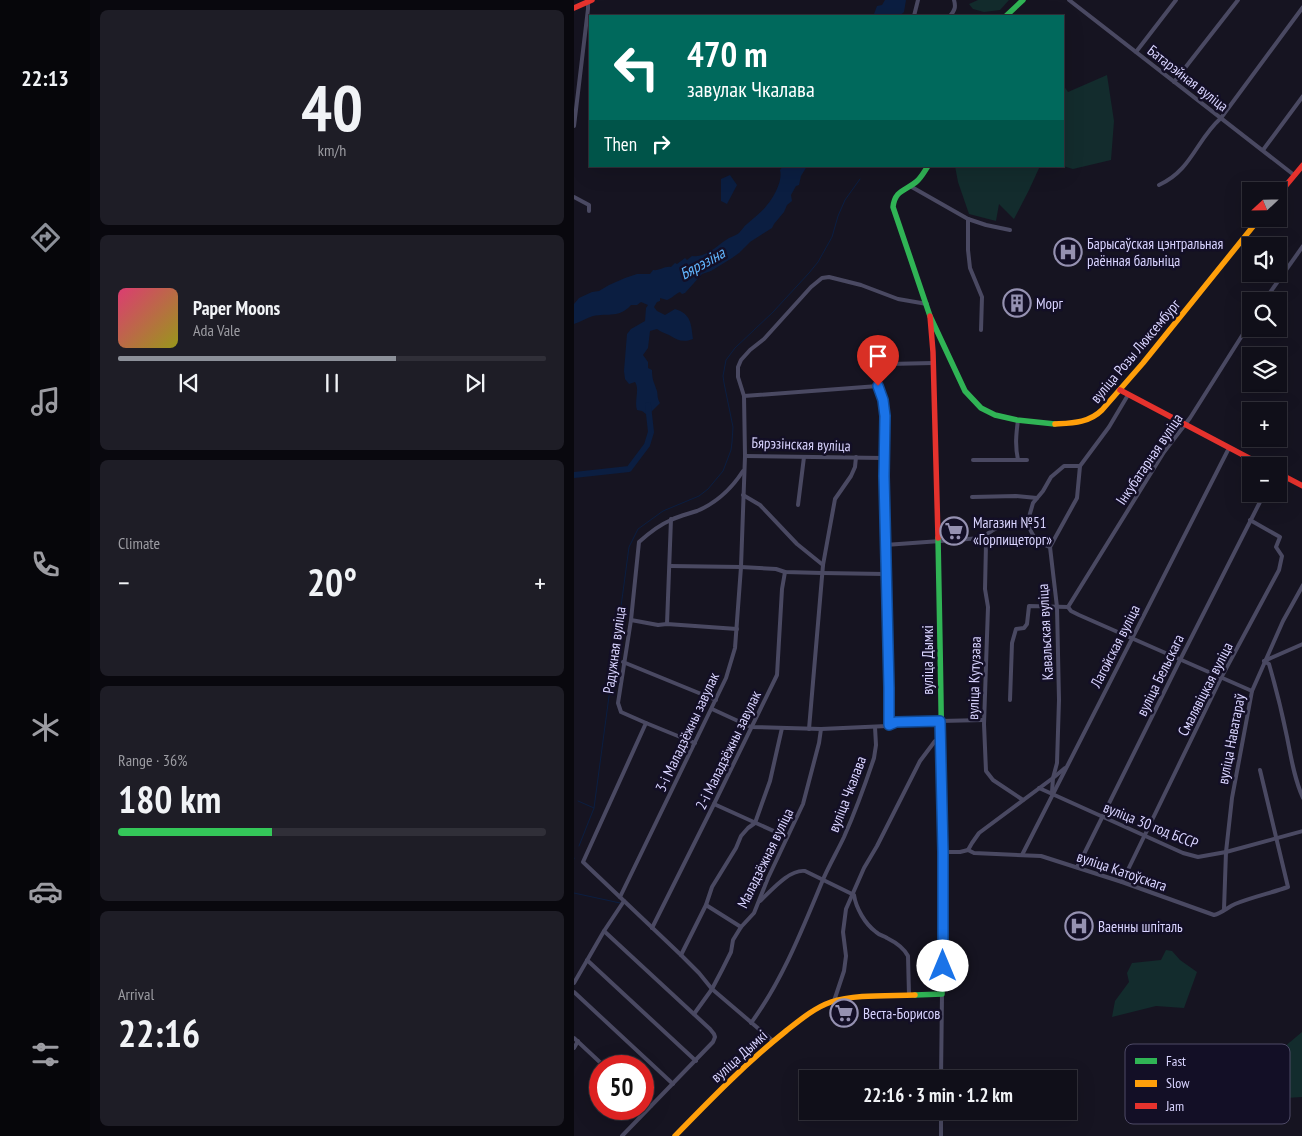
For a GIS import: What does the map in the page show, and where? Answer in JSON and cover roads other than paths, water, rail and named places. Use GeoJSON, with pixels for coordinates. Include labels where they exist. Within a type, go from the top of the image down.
{"type":"FeatureCollection","features":[{"type":"Feature","properties":{"kind":"street"},"geometry":{"type":"LineString","coordinates":[[914,15],[918,0]]}},
{"type":"Feature","properties":{"kind":"street"},"geometry":{"type":"LineString","coordinates":[[951,15],[954,11],[954,0]]}},
{"type":"Feature","properties":{"kind":"street"},"geometry":{"type":"LineString","coordinates":[[1007,15],[1023,0]]}},
{"type":"Feature","properties":{"kind":"street","name":"Батарэйная вуліца"},"geometry":{"type":"LineString","coordinates":[[1068,0],[1294,175]]}},
{"type":"Feature","properties":{"kind":"street"},"geometry":{"type":"LineString","coordinates":[[1136,52],[1176,0]]}},
{"type":"Feature","properties":{"kind":"street"},"geometry":{"type":"LineString","coordinates":[[1174,82],[1238,0]]}},
{"type":"Feature","properties":{"kind":"street"},"geometry":{"type":"LineString","coordinates":[[574,8],[590,1]]}},
{"type":"Feature","properties":{"kind":"street"},"geometry":{"type":"LineString","coordinates":[[574,126],[590,1]]}},
{"type":"Feature","properties":{"kind":"street"},"geometry":{"type":"LineString","coordinates":[[1159,185],[1168,181],[1183,168],[1302,7]]}},
{"type":"Feature","properties":{"kind":"street"},"geometry":{"type":"LineString","coordinates":[[1263,150],[1302,96]]}},
{"type":"Feature","properties":{"kind":"street"},"geometry":{"type":"LineString","coordinates":[[1287,184],[1302,165]]}},
{"type":"Feature","properties":{"kind":"street"},"geometry":{"type":"LineString","coordinates":[[927,167],[922,176],[910,186],[968,219],[1010,230]]}},
{"type":"Feature","properties":{"kind":"street","name":"вуліца Розы Люксембург"},"geometry":{"type":"LineString","coordinates":[[910,186],[897,194],[893,201],[893,207],[930,316],[944,348],[965,391],[977,405],[989,414],[1018,420],[1062,424],[1081,422],[1097,415],[1120,390],[1252,228]]}},
{"type":"Feature","properties":{"kind":"street"},"geometry":{"type":"LineString","coordinates":[[574,197],[589,205],[589,211]]}},
{"type":"Feature","properties":{"kind":"street"},"geometry":{"type":"LineString","coordinates":[[968,219],[970,268],[982,298],[981,330]]}},
{"type":"Feature","properties":{"kind":"street"},"geometry":{"type":"LineString","coordinates":[[1270,292],[1302,246]]}},
{"type":"Feature","properties":{"kind":"street","name":"Бярэзінская вуліца"},"geometry":{"type":"LineString","coordinates":[[884,458],[745,456],[744,396],[738,377],[738,367],[740,360],[764,339],[810,287],[822,278],[828,277],[862,285],[898,298],[927,304]]}},
{"type":"Feature","properties":{"kind":"street","name":"вуліца Дымкі"},"geometry":{"type":"LineString","coordinates":[[930,316],[933,352],[940,634],[943,852],[942,994]]}},
{"type":"Feature","properties":{"kind":"street","name":"Інкубатарная вуліца"},"geometry":{"type":"LineString","coordinates":[[1068,607],[1164,452],[1190,418],[1242,336]]}},
{"type":"Feature","properties":{"kind":"street"},"geometry":{"type":"LineString","coordinates":[[933,352],[944,348]]}},
{"type":"Feature","properties":{"kind":"street"},"geometry":{"type":"LineString","coordinates":[[889,725],[884,545],[885,416],[883,400],[878,386],[880,369],[884,365],[933,363]]}},
{"type":"Feature","properties":{"kind":"street"},"geometry":{"type":"LineString","coordinates":[[744,396],[878,386]]}},
{"type":"Feature","properties":{"kind":"street"},"geometry":{"type":"LineString","coordinates":[[1120,390],[1246,457]]}},
{"type":"Feature","properties":{"kind":"street"},"geometry":{"type":"LineString","coordinates":[[1080,466],[1064,466],[1051,477],[1044,491],[1033,503],[1027,521],[1032,537],[1040,543],[1050,547],[1077,498],[1080,466],[1109,426],[1128,395]]}},
{"type":"Feature","properties":{"kind":"street"},"geometry":{"type":"LineString","coordinates":[[1018,420],[1015,437],[1018,460]]}},
{"type":"Feature","properties":{"kind":"street","name":"Лагойская вуліца"},"geometry":{"type":"LineString","coordinates":[[1022,855],[1228,448]]}},
{"type":"Feature","properties":{"kind":"street","name":"3-і Маладзёжны завулак"},"geometry":{"type":"LineString","coordinates":[[620,896],[712,709],[732,661],[737,628],[741,567],[745,456]]}},
{"type":"Feature","properties":{"kind":"street"},"geometry":{"type":"LineString","coordinates":[[798,505],[804,457]]}},
{"type":"Feature","properties":{"kind":"street"},"geometry":{"type":"LineString","coordinates":[[809,729],[823,564],[835,499],[851,476],[855,467],[856,457]]}},
{"type":"Feature","properties":{"kind":"street"},"geometry":{"type":"LineString","coordinates":[[973,460],[1027,460]]}},
{"type":"Feature","properties":{"kind":"street","name":"Радужная вуліца"},"geometry":{"type":"LineString","coordinates":[[646,723],[621,712],[618,703],[631,620],[639,542],[651,531],[671,520],[698,510],[718,498],[739,478],[744,469]]}},
{"type":"Feature","properties":{"kind":"street"},"geometry":{"type":"LineString","coordinates":[[1287,478],[1302,486]]}},
{"type":"Feature","properties":{"kind":"street"},"geometry":{"type":"LineString","coordinates":[[743,494],[760,505],[797,544],[823,564]]}},
{"type":"Feature","properties":{"kind":"street"},"geometry":{"type":"LineString","coordinates":[[972,497],[1016,496],[1037,498]]}},
{"type":"Feature","properties":{"kind":"street","name":"вуліца Бельскага"},"geometry":{"type":"LineString","coordinates":[[1077,868],[1260,502]]}},
{"type":"Feature","properties":{"kind":"street"},"geometry":{"type":"LineString","coordinates":[[667,624],[671,520]]}},
{"type":"Feature","properties":{"kind":"street","name":"Смалявіцкая вуліца"},"geometry":{"type":"LineString","coordinates":[[1122,882],[1221,678],[1279,570],[1282,556],[1276,547],[1280,537],[1250,520]]}},
{"type":"Feature","properties":{"kind":"street"},"geometry":{"type":"LineString","coordinates":[[884,545],[982,538],[1011,522],[1027,521]]}},
{"type":"Feature","properties":{"kind":"street","name":"вуліца Кутузава"},"geometry":{"type":"LineString","coordinates":[[982,538],[986,544],[985,589],[988,607],[984,720],[986,771],[993,780],[1023,800]]}},
{"type":"Feature","properties":{"kind":"street","name":"Кавальская вуліца"},"geometry":{"type":"LineString","coordinates":[[1050,547],[1057,607],[1059,700],[1057,763],[1052,778],[1052,795]]}},
{"type":"Feature","properties":{"kind":"street"},"geometry":{"type":"LineString","coordinates":[[670,566],[741,567],[776,569],[784,572],[885,574]]}},
{"type":"Feature","properties":{"kind":"street","name":"2-і Маладзёжны завулак"},"geometry":{"type":"LineString","coordinates":[[652,928],[777,675],[784,572]]}},
{"type":"Feature","properties":{"kind":"street","name":"вуліца Наватараў"},"geometry":{"type":"LineString","coordinates":[[1224,909],[1226,852],[1232,798],[1252,690],[1264,661],[1302,585]]}},
{"type":"Feature","properties":{"kind":"street"},"geometry":{"type":"LineString","coordinates":[[1010,700],[1012,643],[1016,629],[1024,628],[1029,621],[1029,606],[1068,607],[1072,611],[1180,660],[1252,690]]}},
{"type":"Feature","properties":{"kind":"street"},"geometry":{"type":"LineString","coordinates":[[631,620],[658,625],[737,628]]}},
{"type":"Feature","properties":{"kind":"street"},"geometry":{"type":"LineString","coordinates":[[1264,661],[1302,644]]}},
{"type":"Feature","properties":{"kind":"street"},"geometry":{"type":"LineString","coordinates":[[1264,661],[1269,664],[1273,677],[1296,781],[1302,798]]}},
{"type":"Feature","properties":{"kind":"street"},"geometry":{"type":"LineString","coordinates":[[623,662],[716,700]]}},
{"type":"Feature","properties":{"kind":"street"},"geometry":{"type":"LineString","coordinates":[[712,709],[752,726],[782,728],[875,727],[896,722],[984,720]]}},
{"type":"Feature","properties":{"kind":"street"},"geometry":{"type":"LineString","coordinates":[[695,743],[646,723],[583,862],[681,955],[712,989],[773,1041]]}},
{"type":"Feature","properties":{"kind":"street","name":"вуліца Чкалава"},"geometry":{"type":"LineString","coordinates":[[751,1023],[760,1011],[792,952],[844,835],[874,758],[876,745],[875,727]]}},
{"type":"Feature","properties":{"kind":"street"},"geometry":{"type":"LineString","coordinates":[[681,955],[706,905],[712,887],[736,848],[741,836],[755,822],[770,781],[782,728]]}},
{"type":"Feature","properties":{"kind":"street","name":"Маладзёжная вуліца"},"geometry":{"type":"LineString","coordinates":[[694,1014],[712,989],[731,952],[733,940],[760,902],[803,804],[821,729]]}},
{"type":"Feature","properties":{"kind":"street"},"geometry":{"type":"LineString","coordinates":[[831,1002],[844,971],[846,956],[843,932],[846,909],[854,895],[864,868],[880,841],[920,761],[935,741],[940,739]]}},
{"type":"Feature","properties":{"kind":"street"},"geometry":{"type":"LineString","coordinates":[[968,850],[980,833],[1066,768]]}},
{"type":"Feature","properties":{"kind":"street"},"geometry":{"type":"LineString","coordinates":[[1260,770],[1276,839]]}},
{"type":"Feature","properties":{"kind":"street","name":"вуліца 30 год БССР"},"geometry":{"type":"LineString","coordinates":[[1039,788],[1183,853],[1198,857],[1226,852],[1302,831]]}},
{"type":"Feature","properties":{"kind":"street"},"geometry":{"type":"LineString","coordinates":[[714,804],[787,837]]}},
{"type":"Feature","properties":{"kind":"street","name":"вуліца Катоўскага"},"geometry":{"type":"LineString","coordinates":[[943,852],[968,850],[974,853],[1041,856],[1122,882],[1214,915],[1237,903],[1288,887],[1276,839]]}},
{"type":"Feature","properties":{"kind":"street"},"geometry":{"type":"LineString","coordinates":[[760,902],[776,886],[799,870],[805,871],[854,895]]}},
{"type":"Feature","properties":{"kind":"street"},"geometry":{"type":"LineString","coordinates":[[854,895],[855,902],[867,923],[877,934],[888,938],[906,952],[908,956],[909,995]]}},
{"type":"Feature","properties":{"kind":"street"},"geometry":{"type":"LineString","coordinates":[[574,983],[624,901]]}},
{"type":"Feature","properties":{"kind":"street"},"geometry":{"type":"LineString","coordinates":[[706,905],[741,927]]}},
{"type":"Feature","properties":{"kind":"street"},"geometry":{"type":"LineString","coordinates":[[604,931],[710,1029],[715,1037],[713,1042],[654,1103]]}},
{"type":"Feature","properties":{"kind":"street"},"geometry":{"type":"LineString","coordinates":[[587,960],[696,1060]]}},
{"type":"Feature","properties":{"kind":"street"},"geometry":{"type":"LineString","coordinates":[[574,992],[673,1084]]}},
{"type":"Feature","properties":{"kind":"street"},"geometry":{"type":"LineString","coordinates":[[831,1002],[866,997],[942,994],[941,1070]]}},
{"type":"Feature","properties":{"kind":"street","name":"вуліца Дымкі"},"geometry":{"type":"LineString","coordinates":[[674,1136],[729,1080],[773,1041],[816,1009],[831,1002]]}},
{"type":"Feature","properties":{"kind":"street"},"geometry":{"type":"LineString","coordinates":[[574,1048],[576,1039]]}},
{"type":"Feature","properties":{"kind":"street"},"geometry":{"type":"LineString","coordinates":[[576,1039],[593,1055]]}},
{"type":"Feature","properties":{"kind":"street"},"geometry":{"type":"LineString","coordinates":[[622,1136],[637,1120]]}},
{"type":"Feature","properties":{"kind":"street"},"geometry":{"type":"LineString","coordinates":[[940,1136],[941,1120]]}},
{"type":"Feature","properties":{"kind":"water"},"geometry":{"type":"Polygon","coordinates":[[[885,0],[906,0],[904,12],[900,15],[872,15],[877,6],[882,5],[885,0]]]}},
{"type":"Feature","properties":{"kind":"water","name":"Бярэзіна"},"geometry":{"type":"Polygon","coordinates":[[[782,167],[806,167],[801,176],[799,185],[796,186],[791,195],[792,201],[787,205],[772,228],[750,242],[732,258],[711,271],[702,274],[685,293],[682,294],[680,292],[667,300],[660,298],[660,301],[654,307],[665,315],[675,309],[687,316],[691,324],[693,339],[680,340],[657,329],[650,331],[648,348],[643,355],[648,362],[648,368],[652,370],[660,403],[650,413],[646,414],[637,410],[635,382],[629,384],[625,379],[627,334],[631,329],[645,321],[648,305],[641,302],[637,305],[631,305],[623,312],[593,316],[574,324],[574,304],[579,298],[599,291],[625,278],[637,274],[650,274],[653,270],[671,267],[685,258],[687,260],[692,256],[707,253],[738,234],[763,210],[772,198],[779,183],[780,170],[782,167]]]}},
{"type":"Feature","properties":{"kind":"water"},"geometry":{"type":"Polygon","coordinates":[[[730,175],[737,185],[727,204],[721,201],[721,179],[730,175]]]}},
{"type":"Feature","properties":{"kind":"waterway"},"geometry":{"type":"LineString","coordinates":[[594,808],[629,547],[638,529],[663,511],[699,496],[708,489],[723,471],[731,450],[733,427],[723,376],[726,360],[735,348],[773,312],[818,262],[832,237],[845,200],[860,179]]}},
{"type":"Feature","properties":{"kind":"waterway"},"geometry":{"type":"LineString","coordinates":[[574,475],[629,469],[647,445],[651,432],[648,405]]}},
{"type":"Feature","properties":{"kind":"waterway"},"geometry":{"type":"LineString","coordinates":[[578,801],[594,808],[579,846]]}},
{"type":"Feature","properties":{"kind":"waterway"},"geometry":{"type":"LineString","coordinates":[[574,893],[620,903]]}},
{"type":"Feature","properties":{"kind":"place","name":"Барысаўская цэнтральная раённая бальніца"},"geometry":{"type":"Point","coordinates":[1068,252]}},
{"type":"Feature","properties":{"kind":"place","name":"Морг"},"geometry":{"type":"Point","coordinates":[1017,303]}},
{"type":"Feature","properties":{"kind":"place","name":"Магазин №51 «Горпищеторг»"},"geometry":{"type":"Point","coordinates":[954,531]}},
{"type":"Feature","properties":{"kind":"place","name":"Ваенны шпіталь"},"geometry":{"type":"Point","coordinates":[1079,926]}},
{"type":"Feature","properties":{"kind":"place","name":"Веста-Борисов"},"geometry":{"type":"Point","coordinates":[844,1013]}}]}
